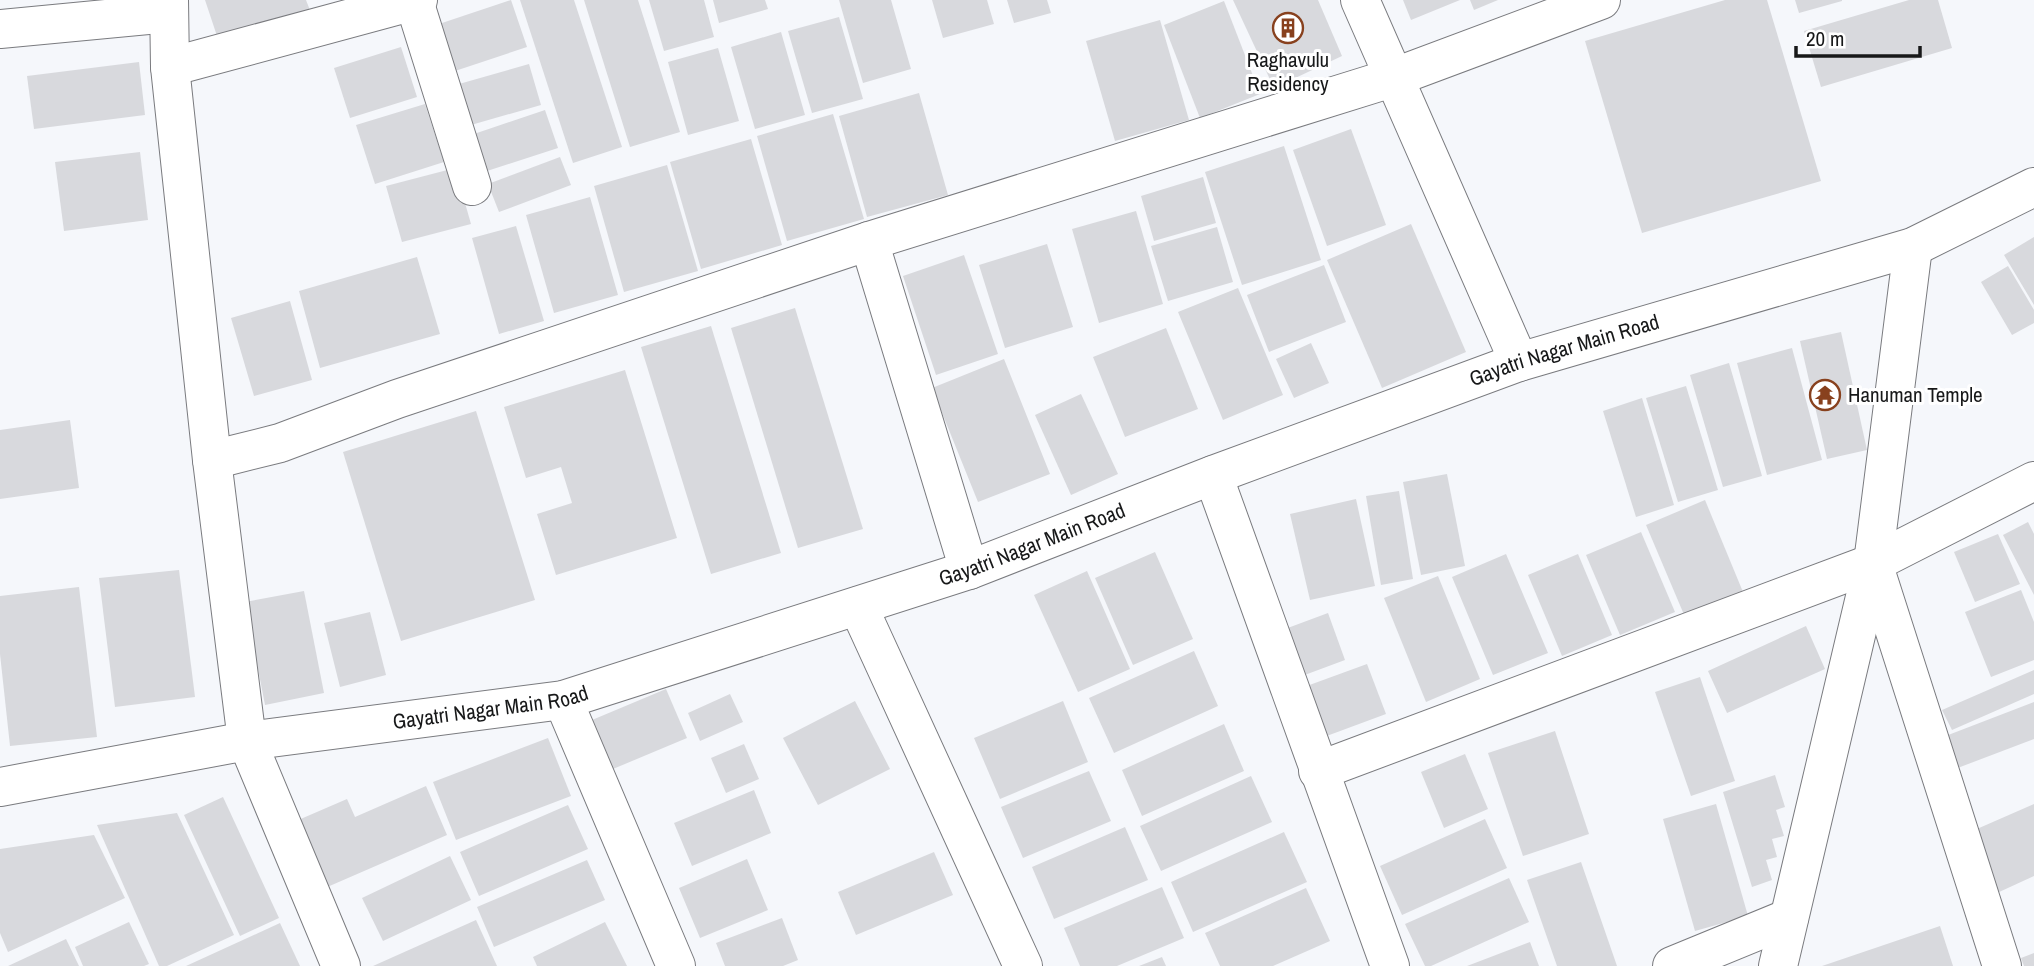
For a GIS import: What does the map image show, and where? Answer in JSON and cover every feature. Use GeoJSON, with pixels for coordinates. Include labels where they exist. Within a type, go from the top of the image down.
{"type":"FeatureCollection","features":[{"type":"Feature","properties":{"kind":"street"},"geometry":{"type":"LineString","coordinates":[[1360,0],[1519,362]]}},
{"type":"Feature","properties":{"kind":"street"},"geometry":{"type":"LineString","coordinates":[[212,460],[279,443],[397,399],[869,241],[1395,77],[1601,0]]}},
{"type":"Feature","properties":{"kind":"street"},"geometry":{"type":"LineString","coordinates":[[170,67],[416,1],[472,186]]}},
{"type":"Feature","properties":{"kind":"street"},"geometry":{"type":"LineString","coordinates":[[0,29],[169,7],[170,67],[212,460],[247,741],[341,966]]}},
{"type":"Feature","properties":{"kind":"street","name":"Gayatri Nagar Main Road"},"geometry":{"type":"LineString","coordinates":[[0,788],[247,741],[563,700],[969,570],[1213,475],[1519,362],[1913,247],[2034,187]]}},
{"type":"Feature","properties":{"kind":"street"},"geometry":{"type":"LineString","coordinates":[[869,241],[969,570]]}},
{"type":"Feature","properties":{"kind":"street"},"geometry":{"type":"LineString","coordinates":[[1778,966],[1873,563],[1913,247]]}},
{"type":"Feature","properties":{"kind":"street"},"geometry":{"type":"LineString","coordinates":[[1213,475],[1390,966]]}},
{"type":"Feature","properties":{"kind":"street"},"geometry":{"type":"LineString","coordinates":[[1318,771],[1873,563],[2034,481]]}},
{"type":"Feature","properties":{"kind":"street"},"geometry":{"type":"LineString","coordinates":[[1873,563],[2002,966]]}},
{"type":"Feature","properties":{"kind":"street"},"geometry":{"type":"LineString","coordinates":[[858,606],[1023,966]]}},
{"type":"Feature","properties":{"kind":"street"},"geometry":{"type":"LineString","coordinates":[[563,700],[676,966]]}},
{"type":"Feature","properties":{"kind":"street"},"geometry":{"type":"LineString","coordinates":[[1672,966],[1789,918]]}},
{"type":"Feature","properties":{"kind":"building"},"geometry":{"type":"Polygon","coordinates":[[[205,0],[306,0],[311,13],[219,42],[205,0]]]}},
{"type":"Feature","properties":{"kind":"building"},"geometry":{"type":"Polygon","coordinates":[[[511,0],[527,47],[455,71],[439,24],[511,0]]]}},
{"type":"Feature","properties":{"kind":"building"},"geometry":{"type":"Polygon","coordinates":[[[520,0],[574,0],[622,147],[573,163],[520,0]]]}},
{"type":"Feature","properties":{"kind":"building"},"geometry":{"type":"Polygon","coordinates":[[[584,0],[638,0],[680,132],[630,147],[584,0]]]}},
{"type":"Feature","properties":{"kind":"building"},"geometry":{"type":"Polygon","coordinates":[[[649,0],[704,0],[714,37],[664,51],[649,0]]]}},
{"type":"Feature","properties":{"kind":"building"},"geometry":{"type":"Polygon","coordinates":[[[713,0],[765,0],[768,9],[719,23],[713,0]]]}},
{"type":"Feature","properties":{"kind":"building"},"geometry":{"type":"Polygon","coordinates":[[[839,0],[891,0],[911,69],[863,83],[839,0]]]}},
{"type":"Feature","properties":{"kind":"building"},"geometry":{"type":"Polygon","coordinates":[[[932,0],[987,0],[994,24],[943,38],[932,0]]]}},
{"type":"Feature","properties":{"kind":"building"},"geometry":{"type":"Polygon","coordinates":[[[1007,0],[1047,0],[1051,13],[1014,23],[1007,0]]]}},
{"type":"Feature","properties":{"kind":"building","name":"Raghavulu Residency"},"geometry":{"type":"Polygon","coordinates":[[[1233,0],[1318,0],[1342,56],[1274,88],[1233,0]]]}},
{"type":"Feature","properties":{"kind":"building"},"geometry":{"type":"Polygon","coordinates":[[[1403,0],[1460,0],[1411,20],[1403,0]]]}},
{"type":"Feature","properties":{"kind":"building"},"geometry":{"type":"Polygon","coordinates":[[[1470,0],[1498,0],[1474,10],[1470,0]]]}},
{"type":"Feature","properties":{"kind":"building"},"geometry":{"type":"Polygon","coordinates":[[[1725,0],[1767,0],[1821,181],[1642,233],[1585,41],[1725,0]]]}},
{"type":"Feature","properties":{"kind":"building"},"geometry":{"type":"Polygon","coordinates":[[[1795,0],[1842,0],[1842,1],[1799,13],[1795,0]]]}},
{"type":"Feature","properties":{"kind":"building"},"geometry":{"type":"Polygon","coordinates":[[[1909,0],[1938,0],[1952,48],[1821,87],[1804,31],[1909,0]]]}},
{"type":"Feature","properties":{"kind":"building"},"geometry":{"type":"Polygon","coordinates":[[[1224,1],[1260,94],[1200,118],[1164,25],[1224,1]]]}},
{"type":"Feature","properties":{"kind":"building"},"geometry":{"type":"Polygon","coordinates":[[[839,17],[863,99],[812,113],[788,31],[839,17]]]}},
{"type":"Feature","properties":{"kind":"building"},"geometry":{"type":"Polygon","coordinates":[[[1160,20],[1189,120],[1115,141],[1086,41],[1160,20]]]}},
{"type":"Feature","properties":{"kind":"building"},"geometry":{"type":"Polygon","coordinates":[[[781,32],[805,115],[755,129],[731,47],[781,32]]]}},
{"type":"Feature","properties":{"kind":"building"},"geometry":{"type":"Polygon","coordinates":[[[401,47],[417,97],[350,118],[334,68],[401,47]]]}},
{"type":"Feature","properties":{"kind":"building"},"geometry":{"type":"Polygon","coordinates":[[[718,48],[739,121],[688,135],[668,62],[718,48]]]}},
{"type":"Feature","properties":{"kind":"building"},"geometry":{"type":"Polygon","coordinates":[[[139,62],[145,115],[34,129],[27,76],[139,62]]]}},
{"type":"Feature","properties":{"kind":"building"},"geometry":{"type":"Polygon","coordinates":[[[529,64],[541,105],[471,125],[459,84],[529,64]]]}},
{"type":"Feature","properties":{"kind":"building"},"geometry":{"type":"Polygon","coordinates":[[[919,93],[948,195],[867,217],[839,116],[919,93]]]}},
{"type":"Feature","properties":{"kind":"building"},"geometry":{"type":"Polygon","coordinates":[[[425,104],[444,162],[375,184],[356,125],[425,104]]]}},
{"type":"Feature","properties":{"kind":"building"},"geometry":{"type":"Polygon","coordinates":[[[545,110],[558,148],[484,172],[471,135],[545,110]]]}},
{"type":"Feature","properties":{"kind":"building"},"geometry":{"type":"Polygon","coordinates":[[[833,114],[864,219],[787,241],[757,136],[833,114]]]}},
{"type":"Feature","properties":{"kind":"building"},"geometry":{"type":"Polygon","coordinates":[[[1351,129],[1386,225],[1327,246],[1293,150],[1351,129]]]}},
{"type":"Feature","properties":{"kind":"building"},"geometry":{"type":"Polygon","coordinates":[[[751,139],[782,245],[701,269],[670,162],[751,139]]]}},
{"type":"Feature","properties":{"kind":"building"},"geometry":{"type":"Polygon","coordinates":[[[1284,146],[1321,260],[1242,285],[1205,172],[1284,146]]]}},
{"type":"Feature","properties":{"kind":"building"},"geometry":{"type":"Polygon","coordinates":[[[140,152],[148,220],[64,231],[55,162],[140,152]]]}},
{"type":"Feature","properties":{"kind":"building"},"geometry":{"type":"Polygon","coordinates":[[[560,157],[571,185],[499,212],[488,184],[560,157]]]}},
{"type":"Feature","properties":{"kind":"building"},"geometry":{"type":"Polygon","coordinates":[[[667,165],[698,271],[624,292],[594,186],[667,165]]]}},
{"type":"Feature","properties":{"kind":"building"},"geometry":{"type":"Polygon","coordinates":[[[455,168],[471,224],[402,242],[386,186],[455,168]]]}},
{"type":"Feature","properties":{"kind":"building"},"geometry":{"type":"Polygon","coordinates":[[[1203,177],[1216,223],[1154,241],[1141,196],[1203,177]]]}},
{"type":"Feature","properties":{"kind":"building"},"geometry":{"type":"Polygon","coordinates":[[[590,197],[618,295],[554,313],[526,215],[590,197]]]}},
{"type":"Feature","properties":{"kind":"building"},"geometry":{"type":"Polygon","coordinates":[[[1136,211],[1163,304],[1099,323],[1072,229],[1136,211]]]}},
{"type":"Feature","properties":{"kind":"building"},"geometry":{"type":"Polygon","coordinates":[[[1411,224],[1466,352],[1382,388],[1327,260],[1411,224]]]}},
{"type":"Feature","properties":{"kind":"building"},"geometry":{"type":"Polygon","coordinates":[[[516,226],[544,321],[499,334],[472,238],[516,226]]]}},
{"type":"Feature","properties":{"kind":"building"},"geometry":{"type":"Polygon","coordinates":[[[1217,227],[1233,282],[1168,301],[1151,246],[1217,227]]]}},
{"type":"Feature","properties":{"kind":"building"},"geometry":{"type":"Polygon","coordinates":[[[2034,237],[2034,305],[2004,255],[2034,237]]]}},
{"type":"Feature","properties":{"kind":"building"},"geometry":{"type":"Polygon","coordinates":[[[1047,244],[1073,327],[1005,348],[979,265],[1047,244]]]}},
{"type":"Feature","properties":{"kind":"building"},"geometry":{"type":"Polygon","coordinates":[[[964,255],[998,354],[936,375],[903,276],[964,255]]]}},
{"type":"Feature","properties":{"kind":"building"},"geometry":{"type":"Polygon","coordinates":[[[417,257],[440,334],[320,368],[299,291],[417,257]]]}},
{"type":"Feature","properties":{"kind":"building"},"geometry":{"type":"Polygon","coordinates":[[[1324,265],[1346,322],[1269,352],[1247,295],[1324,265]]]}},
{"type":"Feature","properties":{"kind":"building"},"geometry":{"type":"Polygon","coordinates":[[[2008,266],[2034,310],[2034,323],[2012,335],[1981,282],[2008,266]]]}},
{"type":"Feature","properties":{"kind":"building"},"geometry":{"type":"Polygon","coordinates":[[[1238,288],[1283,395],[1223,420],[1178,312],[1238,288]]]}},
{"type":"Feature","properties":{"kind":"building"},"geometry":{"type":"Polygon","coordinates":[[[290,301],[312,380],[254,396],[231,318],[290,301]]]}},
{"type":"Feature","properties":{"kind":"building"},"geometry":{"type":"Polygon","coordinates":[[[795,308],[863,529],[798,548],[731,328],[795,308]]]}},
{"type":"Feature","properties":{"kind":"building"},"geometry":{"type":"Polygon","coordinates":[[[711,326],[781,553],[711,574],[641,347],[711,326]]]}},
{"type":"Feature","properties":{"kind":"building"},"geometry":{"type":"Polygon","coordinates":[[[1166,328],[1198,409],[1125,437],[1093,357],[1166,328]]]}},
{"type":"Feature","properties":{"kind":"building"},"geometry":{"type":"Polygon","coordinates":[[[1841,332],[1867,450],[1827,459],[1800,341],[1841,332]]]}},
{"type":"Feature","properties":{"kind":"building"},"geometry":{"type":"Polygon","coordinates":[[[1311,343],[1329,383],[1294,398],[1276,359],[1311,343]]]}},
{"type":"Feature","properties":{"kind":"building"},"geometry":{"type":"Polygon","coordinates":[[[1792,348],[1822,460],[1767,475],[1737,363],[1792,348]]]}},
{"type":"Feature","properties":{"kind":"building"},"geometry":{"type":"Polygon","coordinates":[[[1004,359],[1050,474],[978,502],[932,388],[1004,359]]]}},
{"type":"Feature","properties":{"kind":"building"},"geometry":{"type":"Polygon","coordinates":[[[1729,363],[1762,476],[1723,487],[1690,375],[1729,363]]]}},
{"type":"Feature","properties":{"kind":"building"},"geometry":{"type":"Polygon","coordinates":[[[625,370],[677,538],[556,575],[537,514],[572,503],[561,467],[526,478],[504,407],[625,370]]]}},
{"type":"Feature","properties":{"kind":"building"},"geometry":{"type":"Polygon","coordinates":[[[1686,386],[1718,490],[1678,502],[1646,398],[1686,386]]]}},
{"type":"Feature","properties":{"kind":"building"},"geometry":{"type":"Polygon","coordinates":[[[1081,394],[1118,474],[1071,495],[1035,415],[1081,394]]]}},
{"type":"Feature","properties":{"kind":"building"},"geometry":{"type":"Polygon","coordinates":[[[1642,398],[1674,505],[1636,517],[1603,411],[1642,398]]]}},
{"type":"Feature","properties":{"kind":"building"},"geometry":{"type":"Polygon","coordinates":[[[476,411],[535,600],[401,641],[343,452],[476,411]]]}},
{"type":"Feature","properties":{"kind":"building"},"geometry":{"type":"Polygon","coordinates":[[[70,420],[79,488],[0,499],[0,430],[70,420]]]}},
{"type":"Feature","properties":{"kind":"building"},"geometry":{"type":"Polygon","coordinates":[[[1447,474],[1465,566],[1421,575],[1403,482],[1447,474]]]}},
{"type":"Feature","properties":{"kind":"building"},"geometry":{"type":"Polygon","coordinates":[[[1399,491],[1413,579],[1381,585],[1366,496],[1399,491]]]}},
{"type":"Feature","properties":{"kind":"building"},"geometry":{"type":"Polygon","coordinates":[[[1356,499],[1375,586],[1310,600],[1290,514],[1356,499]]]}},
{"type":"Feature","properties":{"kind":"building"},"geometry":{"type":"Polygon","coordinates":[[[1705,500],[1743,592],[1685,617],[1646,525],[1705,500]]]}},
{"type":"Feature","properties":{"kind":"building"},"geometry":{"type":"Polygon","coordinates":[[[2028,522],[2034,534],[2034,595],[2003,535],[2028,522]]]}},
{"type":"Feature","properties":{"kind":"building"},"geometry":{"type":"Polygon","coordinates":[[[1641,532],[1675,612],[1620,635],[1586,555],[1641,532]]]}},
{"type":"Feature","properties":{"kind":"building"},"geometry":{"type":"Polygon","coordinates":[[[1998,534],[2020,584],[1975,602],[1954,552],[1998,534]]]}},
{"type":"Feature","properties":{"kind":"building"},"geometry":{"type":"Polygon","coordinates":[[[1155,552],[1193,639],[1133,665],[1095,578],[1155,552]]]}},
{"type":"Feature","properties":{"kind":"building"},"geometry":{"type":"Polygon","coordinates":[[[1506,554],[1548,653],[1493,675],[1452,577],[1506,554]]]}},
{"type":"Feature","properties":{"kind":"building"},"geometry":{"type":"Polygon","coordinates":[[[1578,554],[1612,635],[1562,656],[1528,575],[1578,554]]]}},
{"type":"Feature","properties":{"kind":"building"},"geometry":{"type":"Polygon","coordinates":[[[179,570],[195,697],[115,707],[99,578],[179,570]]]}},
{"type":"Feature","properties":{"kind":"building"},"geometry":{"type":"Polygon","coordinates":[[[1087,571],[1130,669],[1078,692],[1034,595],[1087,571]]]}},
{"type":"Feature","properties":{"kind":"building"},"geometry":{"type":"Polygon","coordinates":[[[1438,576],[1480,679],[1426,702],[1384,598],[1438,576]]]}},
{"type":"Feature","properties":{"kind":"building"},"geometry":{"type":"Polygon","coordinates":[[[79,587],[97,737],[10,746],[0,654],[0,596],[79,587]]]}},
{"type":"Feature","properties":{"kind":"building"},"geometry":{"type":"Polygon","coordinates":[[[2021,590],[2034,622],[2034,660],[1991,677],[1965,612],[2021,590]]]}},
{"type":"Feature","properties":{"kind":"building"},"geometry":{"type":"Polygon","coordinates":[[[304,591],[324,693],[265,705],[245,602],[304,591]]]}},
{"type":"Feature","properties":{"kind":"building"},"geometry":{"type":"Polygon","coordinates":[[[370,612],[386,675],[340,687],[324,623],[370,612]]]}},
{"type":"Feature","properties":{"kind":"building"},"geometry":{"type":"Polygon","coordinates":[[[1328,613],[1345,660],[1302,676],[1285,629],[1328,613]]]}},
{"type":"Feature","properties":{"kind":"building"},"geometry":{"type":"Polygon","coordinates":[[[1806,626],[1825,669],[1727,713],[1708,671],[1806,626]]]}},
{"type":"Feature","properties":{"kind":"building"},"geometry":{"type":"Polygon","coordinates":[[[1194,651],[1218,706],[1114,753],[1089,698],[1194,651]]]}},
{"type":"Feature","properties":{"kind":"building"},"geometry":{"type":"Polygon","coordinates":[[[1367,664],[1386,714],[1324,737],[1304,687],[1367,664]]]}},
{"type":"Feature","properties":{"kind":"building"},"geometry":{"type":"Polygon","coordinates":[[[2034,670],[2034,694],[1952,730],[1942,710],[2034,670]]]}},
{"type":"Feature","properties":{"kind":"building"},"geometry":{"type":"Polygon","coordinates":[[[1700,677],[1735,781],[1691,796],[1655,692],[1700,677]]]}},
{"type":"Feature","properties":{"kind":"building"},"geometry":{"type":"Polygon","coordinates":[[[666,689],[687,738],[613,769],[592,720],[666,689]]]}},
{"type":"Feature","properties":{"kind":"building"},"geometry":{"type":"Polygon","coordinates":[[[730,694],[743,722],[700,741],[688,713],[730,694]]]}},
{"type":"Feature","properties":{"kind":"building"},"geometry":{"type":"Polygon","coordinates":[[[855,701],[890,769],[818,805],[783,738],[855,701]]]}},
{"type":"Feature","properties":{"kind":"building"},"geometry":{"type":"Polygon","coordinates":[[[1063,701],[1088,762],[1000,799],[974,738],[1063,701]]]}},
{"type":"Feature","properties":{"kind":"building"},"geometry":{"type":"Polygon","coordinates":[[[2034,702],[2034,739],[1955,769],[1943,737],[2034,702]]]}},
{"type":"Feature","properties":{"kind":"building"},"geometry":{"type":"Polygon","coordinates":[[[1224,724],[1244,771],[1142,816],[1122,770],[1224,724]]]}},
{"type":"Feature","properties":{"kind":"building"},"geometry":{"type":"Polygon","coordinates":[[[1555,731],[1589,834],[1523,856],[1488,753],[1555,731]]]}},
{"type":"Feature","properties":{"kind":"building"},"geometry":{"type":"Polygon","coordinates":[[[548,738],[571,796],[456,840],[433,782],[548,738]]]}},
{"type":"Feature","properties":{"kind":"building"},"geometry":{"type":"Polygon","coordinates":[[[744,744],[759,779],[726,793],[711,758],[744,744]]]}},
{"type":"Feature","properties":{"kind":"building"},"geometry":{"type":"Polygon","coordinates":[[[1465,754],[1488,809],[1444,828],[1421,772],[1465,754]]]}},
{"type":"Feature","properties":{"kind":"building"},"geometry":{"type":"Polygon","coordinates":[[[1089,771],[1111,821],[1023,858],[1001,807],[1089,771]]]}},
{"type":"Feature","properties":{"kind":"building"},"geometry":{"type":"Polygon","coordinates":[[[1775,775],[1785,807],[1776,810],[1784,836],[1772,839],[1777,857],[1766,860],[1772,880],[1752,887],[1723,792],[1775,775]]]}},
{"type":"Feature","properties":{"kind":"building"},"geometry":{"type":"Polygon","coordinates":[[[1251,776],[1272,822],[1161,871],[1140,826],[1251,776]]]}},
{"type":"Feature","properties":{"kind":"building"},"geometry":{"type":"Polygon","coordinates":[[[426,786],[447,835],[325,888],[296,821],[347,799],[355,817],[426,786]]]}},
{"type":"Feature","properties":{"kind":"building"},"geometry":{"type":"Polygon","coordinates":[[[754,790],[771,833],[692,866],[674,823],[754,790]]]}},
{"type":"Feature","properties":{"kind":"building"},"geometry":{"type":"Polygon","coordinates":[[[223,797],[279,918],[240,936],[184,815],[223,797]]]}},
{"type":"Feature","properties":{"kind":"building"},"geometry":{"type":"Polygon","coordinates":[[[1716,804],[1748,916],[1695,931],[1663,819],[1716,804]]]}},
{"type":"Feature","properties":{"kind":"building"},"geometry":{"type":"Polygon","coordinates":[[[2034,804],[2034,876],[1997,893],[1970,832],[2034,804]]]}},
{"type":"Feature","properties":{"kind":"building"},"geometry":{"type":"Polygon","coordinates":[[[568,805],[588,849],[479,896],[460,852],[568,805]]]}},
{"type":"Feature","properties":{"kind":"building"},"geometry":{"type":"Polygon","coordinates":[[[177,813],[234,935],[167,966],[159,966],[97,825],[177,813]]]}},
{"type":"Feature","properties":{"kind":"building"},"geometry":{"type":"Polygon","coordinates":[[[1485,819],[1507,868],[1402,915],[1380,866],[1485,819]]]}},
{"type":"Feature","properties":{"kind":"building"},"geometry":{"type":"Polygon","coordinates":[[[1125,827],[1148,880],[1054,919],[1032,867],[1125,827]]]}},
{"type":"Feature","properties":{"kind":"building"},"geometry":{"type":"Polygon","coordinates":[[[1284,832],[1307,882],[1193,932],[1171,882],[1284,832]]]}},
{"type":"Feature","properties":{"kind":"building"},"geometry":{"type":"Polygon","coordinates":[[[94,835],[125,898],[8,952],[0,933],[0,849],[94,835]]]}},
{"type":"Feature","properties":{"kind":"building"},"geometry":{"type":"Polygon","coordinates":[[[934,852],[953,895],[856,935],[838,892],[934,852]]]}},
{"type":"Feature","properties":{"kind":"building"},"geometry":{"type":"Polygon","coordinates":[[[450,856],[471,900],[383,941],[362,898],[450,856]]]}},
{"type":"Feature","properties":{"kind":"building"},"geometry":{"type":"Polygon","coordinates":[[[747,859],[768,910],[700,938],[679,888],[747,859]]]}},
{"type":"Feature","properties":{"kind":"building"},"geometry":{"type":"Polygon","coordinates":[[[587,860],[605,900],[494,947],[477,907],[587,860]]]}},
{"type":"Feature","properties":{"kind":"building"},"geometry":{"type":"Polygon","coordinates":[[[1581,862],[1617,966],[1557,966],[1527,880],[1581,862]]]}},
{"type":"Feature","properties":{"kind":"building"},"geometry":{"type":"Polygon","coordinates":[[[1509,878],[1529,922],[1431,966],[1425,966],[1405,924],[1509,878]]]}},
{"type":"Feature","properties":{"kind":"building"},"geometry":{"type":"Polygon","coordinates":[[[1162,887],[1184,938],[1117,966],[1080,966],[1064,928],[1162,887]]]}},
{"type":"Feature","properties":{"kind":"building"},"geometry":{"type":"Polygon","coordinates":[[[1306,888],[1330,941],[1273,966],[1220,966],[1205,933],[1306,888]]]}},
{"type":"Feature","properties":{"kind":"building"},"geometry":{"type":"Polygon","coordinates":[[[782,918],[798,960],[783,966],[725,966],[716,943],[782,918]]]}},
{"type":"Feature","properties":{"kind":"building"},"geometry":{"type":"Polygon","coordinates":[[[476,920],[497,966],[373,966],[476,920]]]}},
{"type":"Feature","properties":{"kind":"building"},"geometry":{"type":"Polygon","coordinates":[[[129,922],[149,964],[83,966],[75,947],[129,922]]]}},
{"type":"Feature","properties":{"kind":"building"},"geometry":{"type":"Polygon","coordinates":[[[605,922],[627,966],[537,966],[533,957],[605,922]]]}},
{"type":"Feature","properties":{"kind":"building"},"geometry":{"type":"Polygon","coordinates":[[[280,923],[300,966],[186,966],[280,923]]]}},
{"type":"Feature","properties":{"kind":"building"},"geometry":{"type":"Polygon","coordinates":[[[1940,926],[1953,966],[1822,966],[1940,926]]]}},
{"type":"Feature","properties":{"kind":"building"},"geometry":{"type":"Polygon","coordinates":[[[66,939],[79,966],[8,966],[66,939]]]}},
{"type":"Feature","properties":{"kind":"building"},"geometry":{"type":"Polygon","coordinates":[[[1530,942],[1539,966],[1467,966],[1530,942]]]}},
{"type":"Feature","properties":{"kind":"building"},"geometry":{"type":"Polygon","coordinates":[[[2034,953],[2034,966],[2024,966],[2021,958],[2034,953]]]}},
{"type":"Feature","properties":{"kind":"building"},"geometry":{"type":"Polygon","coordinates":[[[1162,957],[1166,966],[1139,966],[1162,957]]]}},
{"type":"Feature","properties":{"kind":"place","name":"Raghavulu Residency"},"geometry":{"type":"Point","coordinates":[1288,28]}},
{"type":"Feature","properties":{"kind":"place","name":"Hanuman Temple"},"geometry":{"type":"Point","coordinates":[1825,395]}}]}
